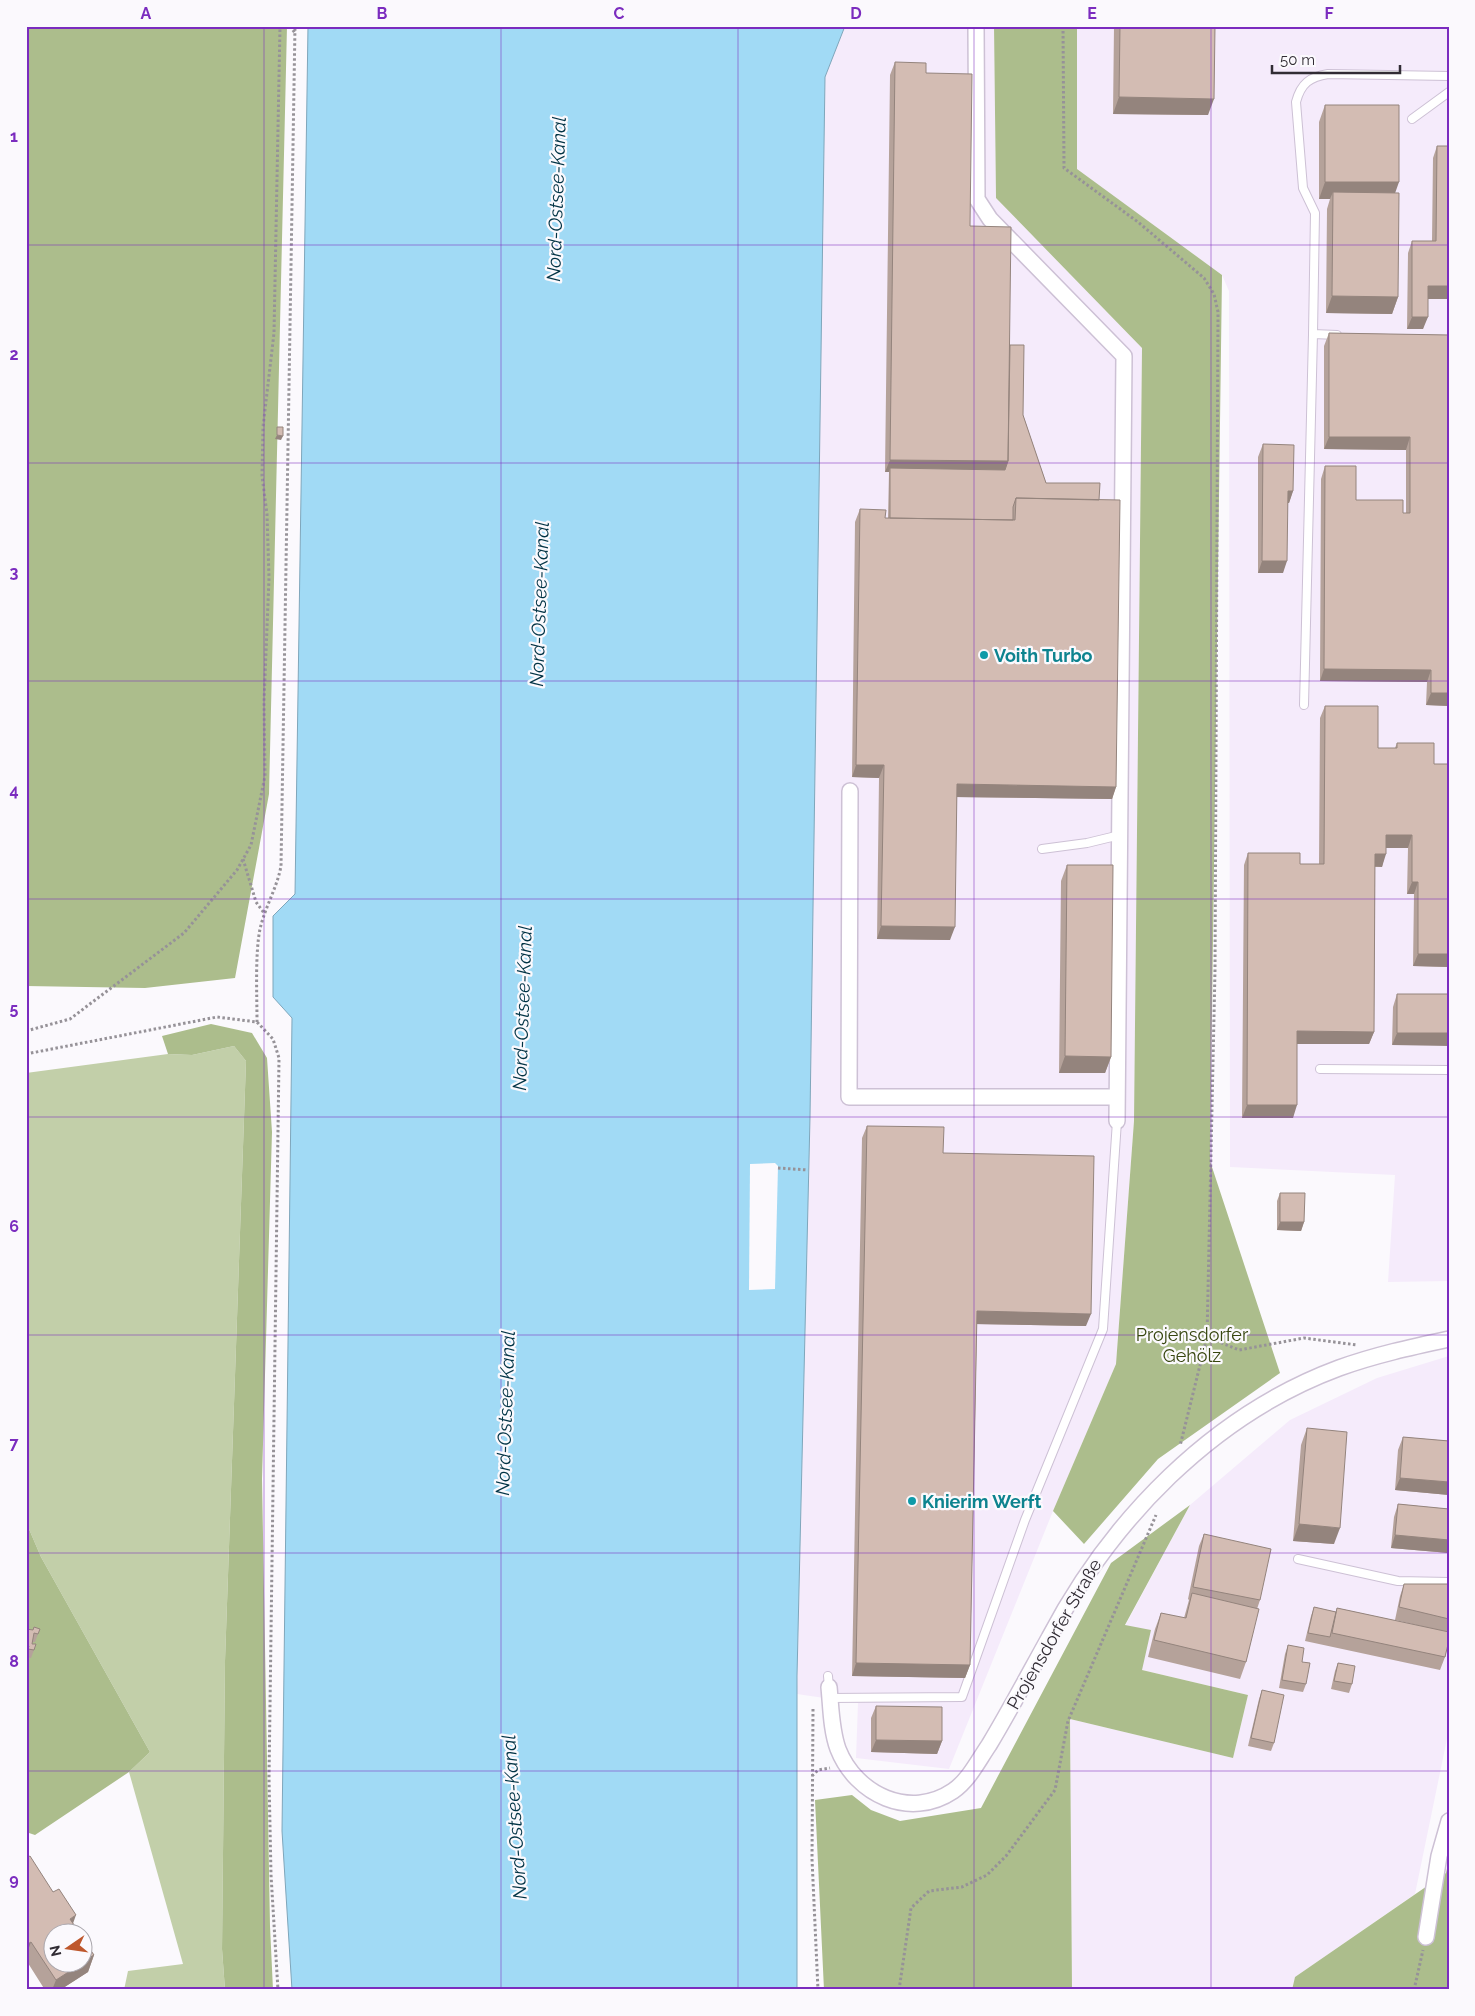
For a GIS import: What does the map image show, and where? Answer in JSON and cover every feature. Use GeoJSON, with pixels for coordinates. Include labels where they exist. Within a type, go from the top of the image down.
{"type":"FeatureCollection","features":[{"type":"Feature","properties":{"kind":"street"},"geometry":{"type":"LineString","coordinates":[[976,26],[977,199],[990,219],[1124,356],[1117,1121]]}},
{"type":"Feature","properties":{"kind":"street"},"geometry":{"type":"LineString","coordinates":[[850,792],[848,1097],[1117,1097]]}},
{"type":"Feature","properties":{"kind":"street","name":"Projensdorfer Straße"},"geometry":{"type":"LineString","coordinates":[[829,1687],[836,1742],[846,1765],[866,1787],[878,1796],[899,1803],[932,1802],[948,1794],[963,1782],[1010,1710],[1053,1629],[1100,1554],[1135,1511],[1174,1472],[1248,1414],[1308,1382],[1339,1368],[1396,1351],[1449,1340]]}},
{"type":"Feature","properties":{"kind":"street"},"geometry":{"type":"LineString","coordinates":[[1426,1937],[1439,1856],[1449,1821]]}},
{"type":"Feature","properties":{"kind":"lane"},"geometry":{"type":"LineString","coordinates":[[1304,705],[1315,213],[1303,188],[1296,102],[1300,89],[1315,76],[1328,74],[1449,76]]}},
{"type":"Feature","properties":{"kind":"lane"},"geometry":{"type":"LineString","coordinates":[[1412,119],[1449,92]]}},
{"type":"Feature","properties":{"kind":"lane"},"geometry":{"type":"LineString","coordinates":[[1312,334],[1342,335]]}},
{"type":"Feature","properties":{"kind":"lane"},"geometry":{"type":"LineString","coordinates":[[1042,849],[1088,843],[1120,835]]}},
{"type":"Feature","properties":{"kind":"lane"},"geometry":{"type":"LineString","coordinates":[[1320,1069],[1449,1070]]}},
{"type":"Feature","properties":{"kind":"lane"},"geometry":{"type":"LineString","coordinates":[[829,1687],[962,1697],[1025,1520],[1103,1328],[1117,1121]]}},
{"type":"Feature","properties":{"kind":"lane"},"geometry":{"type":"LineString","coordinates":[[1298,1559],[1398,1580],[1449,1582]]}},
{"type":"Feature","properties":{"kind":"path"},"geometry":{"type":"LineString","coordinates":[[26,1031],[70,1018],[184,933],[237,870],[251,845],[265,776],[264,702],[269,578],[267,514],[262,467],[263,427],[274,333],[280,26]]}},
{"type":"Feature","properties":{"kind":"path"},"geometry":{"type":"LineString","coordinates":[[290,26],[295,33]]}},
{"type":"Feature","properties":{"kind":"path"},"geometry":{"type":"LineString","coordinates":[[256,1022],[259,932],[264,913],[278,883],[281,866],[296,26]]}},
{"type":"Feature","properties":{"kind":"path"},"geometry":{"type":"LineString","coordinates":[[1063,26],[1064,168],[1138,222],[1204,278],[1214,294],[1218,312],[1215,960],[1206,1337],[1174,1472]]}},
{"type":"Feature","properties":{"kind":"path"},"geometry":{"type":"LineString","coordinates":[[244,858],[256,902],[264,913]]}},
{"type":"Feature","properties":{"kind":"path"},"geometry":{"type":"LineString","coordinates":[[26,1054],[217,1017],[256,1022],[273,1039],[279,1058],[270,1769],[271,1875],[278,1990]]}},
{"type":"Feature","properties":{"kind":"path"},"geometry":{"type":"LineString","coordinates":[[778,1168],[808,1170]]}},
{"type":"Feature","properties":{"kind":"path"},"geometry":{"type":"LineString","coordinates":[[1206,1337],[1239,1350],[1304,1338],[1359,1346]]}},
{"type":"Feature","properties":{"kind":"path"},"geometry":{"type":"LineString","coordinates":[[899,1990],[911,1908],[929,1891],[962,1887],[987,1876],[1006,1856],[1055,1790],[1068,1721],[1159,1508]]}},
{"type":"Feature","properties":{"kind":"path"},"geometry":{"type":"LineString","coordinates":[[813,1707],[811,1777],[812,1859],[818,1990]]}},
{"type":"Feature","properties":{"kind":"path"},"geometry":{"type":"LineString","coordinates":[[811,1777],[824,1768],[846,1765]]}},
{"type":"Feature","properties":{"kind":"path"},"geometry":{"type":"LineString","coordinates":[[1414,1990],[1426,1937]]}},
{"type":"Feature","properties":{"kind":"shaded area"},"geometry":{"type":"Polygon","coordinates":[[[845,26],[994,26],[996,198],[1142,348],[1134,1121],[1116,1364],[1053,1511],[949,1769],[856,1758],[858,1703],[797,1694],[810,1117],[825,77],[845,26]]]}},
{"type":"Feature","properties":{"kind":"shaded area"},"geometry":{"type":"Polygon","coordinates":[[[1077,26],[1449,26],[1449,1281],[1388,1282],[1395,1175],[1230,1167],[1229,291],[1222,275],[1076,169],[1077,26]]]}},
{"type":"Feature","properties":{"kind":"shaded area"},"geometry":{"type":"Polygon","coordinates":[[[1449,1356],[1449,1729],[1415,1894],[1295,1977],[1292,1990],[1072,1990],[1070,1719],[1233,1758],[1248,1695],[1142,1670],[1125,1626],[1190,1505],[1290,1420],[1377,1378],[1449,1356]]]}},
{"type":"Feature","properties":{"kind":"green space"},"geometry":{"type":"Polygon","coordinates":[[[26,26],[287,26],[269,794],[235,978],[145,988],[26,986],[26,26]]]}},
{"type":"Feature","properties":{"kind":"green space","name":"Projensdorfer Gehölz"},"geometry":{"type":"Polygon","coordinates":[[[994,26],[1077,26],[1077,169],[1222,275],[1210,1161],[1280,1373],[1158,1459],[1084,1544],[1053,1511],[1116,1364],[1134,1121],[1142,348],[996,198],[994,26]]]}},
{"type":"Feature","properties":{"kind":"green space"},"geometry":{"type":"Polygon","coordinates":[[[211,1024],[252,1033],[267,1058],[272,1132],[262,1479],[270,1926],[273,1990],[225,1990],[222,1949],[225,1661],[246,1061],[234,1046],[192,1055],[168,1054],[162,1036],[211,1024]]]}},
{"type":"Feature","properties":{"kind":"green space"},"geometry":{"type":"Polygon","coordinates":[[[234,1046],[246,1061],[225,1661],[222,1949],[225,1990],[124,1990],[128,1971],[183,1964],[129,1772],[150,1752],[41,1557],[26,1522],[26,1073],[168,1054],[192,1055],[234,1046]]]}},
{"type":"Feature","properties":{"kind":"green space"},"geometry":{"type":"Polygon","coordinates":[[[1190,1505],[1125,1625],[1151,1630],[1142,1670],[1248,1695],[1233,1758],[1070,1719],[1072,1990],[824,1990],[815,1800],[852,1795],[871,1810],[900,1821],[981,1808],[1111,1563],[1190,1505]]]}},
{"type":"Feature","properties":{"kind":"green space"},"geometry":{"type":"Polygon","coordinates":[[[26,1522],[41,1557],[150,1752],[129,1772],[35,1835],[26,1832],[26,1522]]]}},
{"type":"Feature","properties":{"kind":"green space"},"geometry":{"type":"Polygon","coordinates":[[[1449,1858],[1449,1990],[1292,1990],[1295,1977],[1446,1873],[1449,1858]]]}},
{"type":"Feature","properties":{"kind":"water","name":"Nord-Ostsee-Kanal"},"geometry":{"type":"Polygon","coordinates":[[[308,26],[845,26],[825,77],[810,1117],[797,1676],[797,1990],[292,1990],[282,1831],[292,1018],[273,997],[273,916],[295,894],[308,26]]]}},
{"type":"Feature","properties":{"kind":"pier"},"geometry":{"type":"Polygon","coordinates":[[[775,1163],[778,1166],[775,1289],[749,1290],[750,1164],[775,1163]]]}},
{"type":"Feature","properties":{"kind":"building"},"geometry":{"type":"Polygon","coordinates":[[[1120,26],[1215,26],[1214,99],[1119,97],[1120,26]]]}},
{"type":"Feature","properties":{"kind":"building"},"geometry":{"type":"Polygon","coordinates":[[[895,62],[926,63],[926,73],[972,74],[970,226],[1011,227],[1008,461],[890,460],[895,62]]]}},
{"type":"Feature","properties":{"kind":"building"},"geometry":{"type":"Polygon","coordinates":[[[1325,105],[1399,105],[1399,182],[1325,182],[1325,105]]]}},
{"type":"Feature","properties":{"kind":"building"},"geometry":{"type":"Polygon","coordinates":[[[1437,146],[1449,146],[1449,286],[1428,286],[1428,317],[1412,317],[1412,241],[1436,241],[1437,146]]]}},
{"type":"Feature","properties":{"kind":"building"},"geometry":{"type":"Polygon","coordinates":[[[1333,192],[1399,193],[1398,297],[1332,296],[1333,192]]]}},
{"type":"Feature","properties":{"kind":"building"},"geometry":{"type":"Polygon","coordinates":[[[1329,333],[1449,335],[1449,693],[1431,693],[1431,670],[1324,669],[1325,466],[1356,466],[1356,500],[1403,500],[1403,513],[1410,513],[1410,437],[1329,437],[1329,333]]]}},
{"type":"Feature","properties":{"kind":"building"},"geometry":{"type":"Polygon","coordinates":[[[1010,345],[1024,345],[1023,415],[1046,483],[1100,483],[1099,500],[1016,498],[1013,507],[1013,520],[890,518],[890,468],[1005,470],[1008,461],[1010,345]]]}},
{"type":"Feature","properties":{"kind":"building"},"geometry":{"type":"Polygon","coordinates":[[[277,427],[283,427],[283,436],[277,435],[277,427]]]}},
{"type":"Feature","properties":{"kind":"building"},"geometry":{"type":"Polygon","coordinates":[[[1263,444],[1294,445],[1293,491],[1288,491],[1287,561],[1262,561],[1263,444]]]}},
{"type":"Feature","properties":{"kind":"building","name":"Voith Turbo"},"geometry":{"type":"Polygon","coordinates":[[[1016,498],[1120,500],[1116,787],[957,784],[955,927],[881,926],[884,765],[856,765],[860,509],[886,510],[885,518],[1015,520],[1016,498]]]}},
{"type":"Feature","properties":{"kind":"building"},"geometry":{"type":"Polygon","coordinates":[[[1325,706],[1378,706],[1378,748],[1397,748],[1397,743],[1434,743],[1434,764],[1449,764],[1449,954],[1418,954],[1418,882],[1412,882],[1412,835],[1386,835],[1386,854],[1375,854],[1374,1032],[1297,1031],[1297,1105],[1247,1105],[1248,853],[1300,853],[1300,864],[1324,864],[1325,706]]]}},
{"type":"Feature","properties":{"kind":"building"},"geometry":{"type":"Polygon","coordinates":[[[1067,865],[1113,865],[1111,1057],[1065,1056],[1067,865]]]}},
{"type":"Feature","properties":{"kind":"building"},"geometry":{"type":"Polygon","coordinates":[[[1397,994],[1449,994],[1449,1033],[1397,1033],[1397,994]]]}},
{"type":"Feature","properties":{"kind":"building","name":"Knierim Werft"},"geometry":{"type":"Polygon","coordinates":[[[867,1126],[944,1127],[943,1153],[1094,1156],[1091,1314],[977,1311],[970,1665],[856,1663],[867,1126]]]}},
{"type":"Feature","properties":{"kind":"building"},"geometry":{"type":"Polygon","coordinates":[[[1280,1193],[1305,1193],[1304,1222],[1280,1222],[1280,1193]]]}},
{"type":"Feature","properties":{"kind":"building"},"geometry":{"type":"Polygon","coordinates":[[[1307,1428],[1347,1432],[1340,1528],[1299,1524],[1307,1428]]]}},
{"type":"Feature","properties":{"kind":"building"},"geometry":{"type":"Polygon","coordinates":[[[1403,1437],[1449,1441],[1449,1482],[1400,1478],[1403,1437]]]}},
{"type":"Feature","properties":{"kind":"building"},"geometry":{"type":"Polygon","coordinates":[[[1398,1504],[1449,1509],[1449,1540],[1395,1535],[1398,1504]]]}},
{"type":"Feature","properties":{"kind":"building"},"geometry":{"type":"Polygon","coordinates":[[[1204,1534],[1271,1549],[1260,1600],[1193,1587],[1204,1534]]]}},
{"type":"Feature","properties":{"kind":"building"},"geometry":{"type":"Polygon","coordinates":[[[1404,1584],[1449,1584],[1449,1619],[1399,1607],[1404,1584]]]}},
{"type":"Feature","properties":{"kind":"building"},"geometry":{"type":"Polygon","coordinates":[[[1192,1593],[1259,1609],[1246,1662],[1154,1640],[1161,1613],[1186,1618],[1192,1593]]]}},
{"type":"Feature","properties":{"kind":"building"},"geometry":{"type":"Polygon","coordinates":[[[1314,1607],[1336,1612],[1330,1637],[1308,1633],[1314,1607]]]}},
{"type":"Feature","properties":{"kind":"building"},"geometry":{"type":"Polygon","coordinates":[[[1337,1608],[1449,1632],[1445,1657],[1332,1633],[1337,1608]]]}},
{"type":"Feature","properties":{"kind":"building"},"geometry":{"type":"Polygon","coordinates":[[[34,1627],[40,1629],[38,1634],[34,1633],[32,1644],[36,1644],[34,1650],[28,1649],[29,1646],[26,1646],[26,1629],[33,1630],[34,1627]]]}},
{"type":"Feature","properties":{"kind":"building"},"geometry":{"type":"Polygon","coordinates":[[[1288,1645],[1304,1648],[1302,1662],[1310,1663],[1306,1684],[1282,1680],[1288,1645]]]}},
{"type":"Feature","properties":{"kind":"building"},"geometry":{"type":"Polygon","coordinates":[[[1338,1663],[1355,1666],[1352,1684],[1334,1681],[1338,1663]]]}},
{"type":"Feature","properties":{"kind":"building"},"geometry":{"type":"Polygon","coordinates":[[[1262,1690],[1284,1695],[1274,1743],[1251,1738],[1262,1690]]]}},
{"type":"Feature","properties":{"kind":"building"},"geometry":{"type":"Polygon","coordinates":[[[876,1706],[942,1707],[942,1741],[876,1740],[876,1706]]]}},
{"type":"Feature","properties":{"kind":"building"},"geometry":{"type":"Polygon","coordinates":[[[30,1856],[53,1892],[59,1889],[76,1915],[70,1919],[73,1924],[42,1924],[42,1959],[31,1942],[26,1945],[26,1858],[30,1856]]]}},
{"type":"Feature","properties":{"kind":"building"},"geometry":{"type":"Polygon","coordinates":[[[52,1974],[65,1974],[56,1980],[52,1974]]]}},
{"type":"Feature","properties":{"kind":"place","name":"Voith Turbo"},"geometry":{"type":"Point","coordinates":[984,655]}},
{"type":"Feature","properties":{"kind":"place","name":"Knierim Werft"},"geometry":{"type":"Point","coordinates":[912,1501]}}]}
